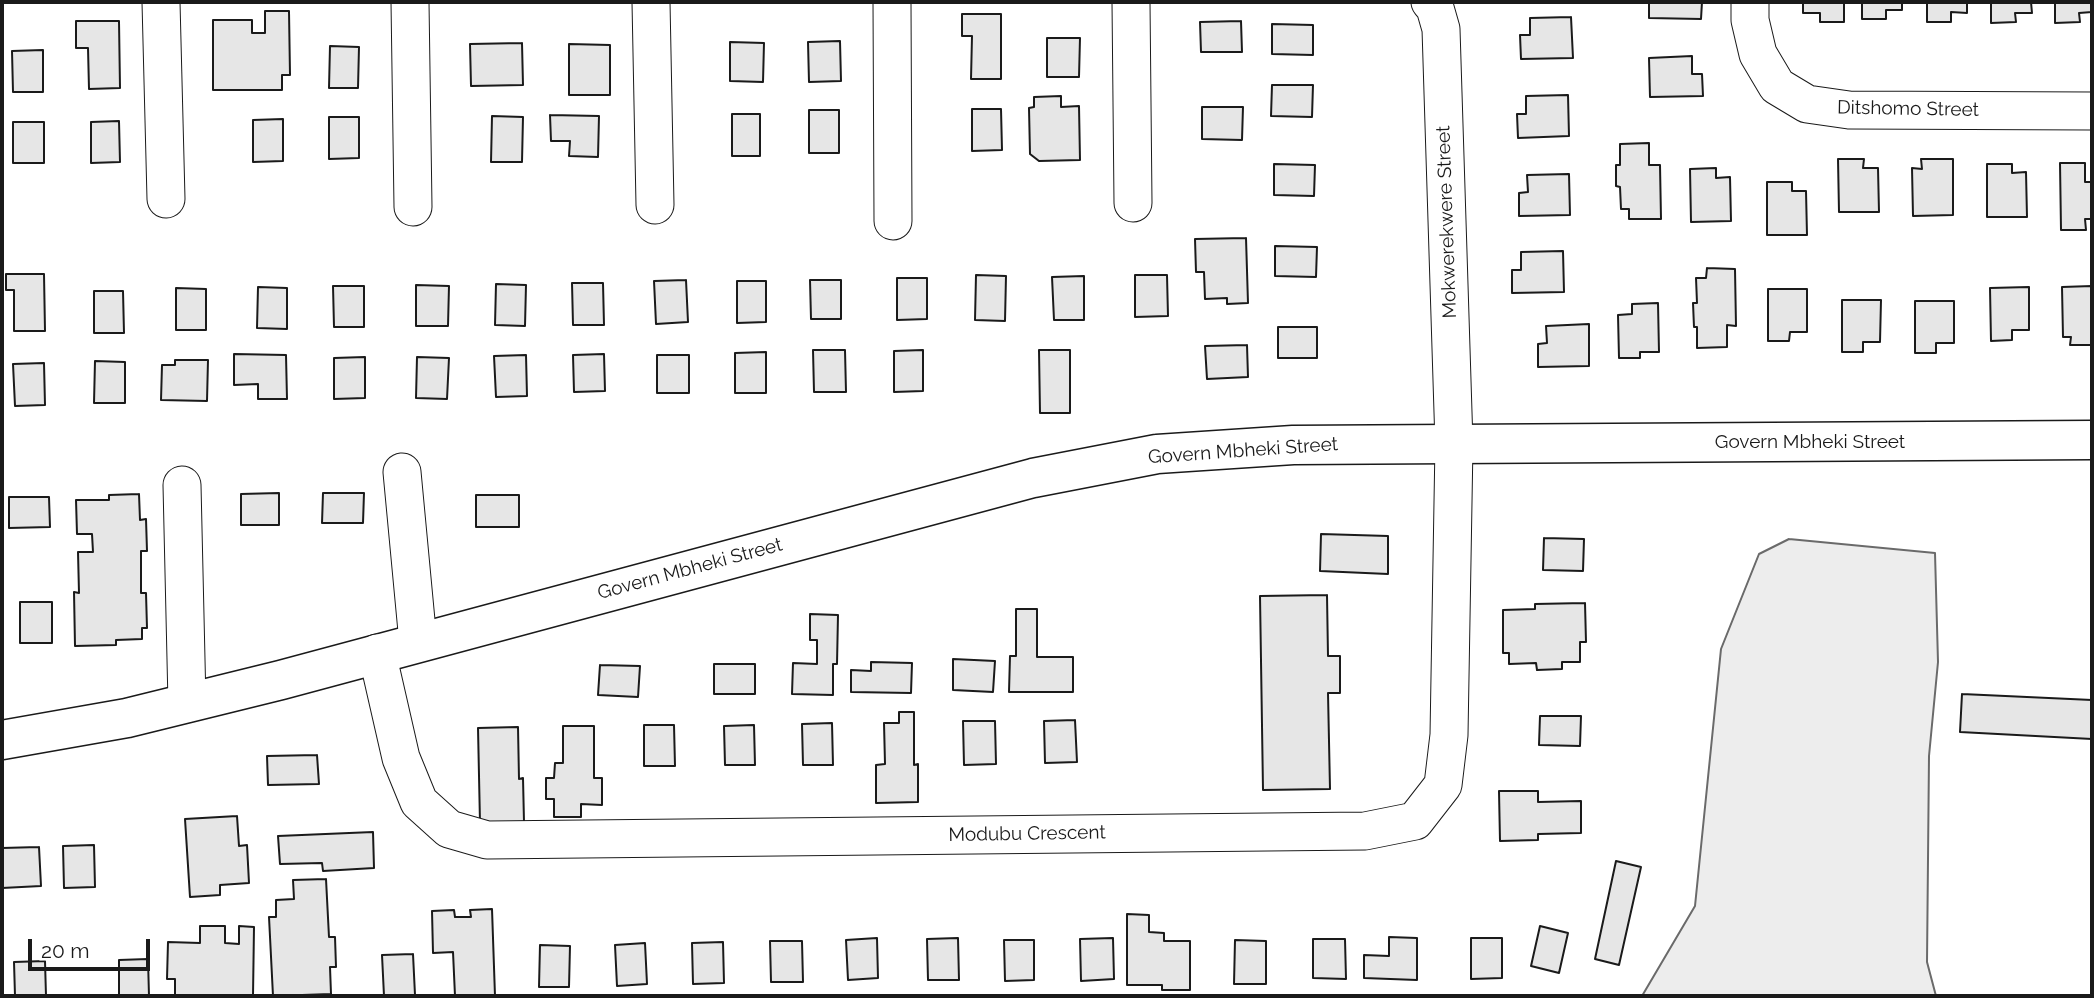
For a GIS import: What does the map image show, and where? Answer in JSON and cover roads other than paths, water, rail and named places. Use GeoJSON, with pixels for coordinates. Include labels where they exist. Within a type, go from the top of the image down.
{"type":"FeatureCollection","features":[{"type":"Feature","properties":{"kind":"street"},"geometry":{"type":"LineString","coordinates":[[161,2],[166,199]]}},
{"type":"Feature","properties":{"kind":"street"},"geometry":{"type":"LineString","coordinates":[[410,2],[414,207]]}},
{"type":"Feature","properties":{"kind":"street"},"geometry":{"type":"LineString","coordinates":[[651,2],[655,205]]}},
{"type":"Feature","properties":{"kind":"street"},"geometry":{"type":"LineString","coordinates":[[892,2],[894,221]]}},
{"type":"Feature","properties":{"kind":"street"},"geometry":{"type":"LineString","coordinates":[[1131,2],[1133,203]]}},
{"type":"Feature","properties":{"kind":"street","name":"Mokwerekwere Street"},"geometry":{"type":"LineString","coordinates":[[1430,2],[1435,8],[1441,29],[1454,444]]}},
{"type":"Feature","properties":{"kind":"street","name":"Ditshomo Street"},"geometry":{"type":"LineString","coordinates":[[1750,2],[1750,20],[1758,54],[1777,86],[1807,104],[1849,110],[2092,111]]}},
{"type":"Feature","properties":{"kind":"street","name":"Govern Mbheki Street"},"geometry":{"type":"LineString","coordinates":[[2,740],[127,718],[281,680],[1020,482],[1157,454],[1293,445],[2092,440]]}},
{"type":"Feature","properties":{"kind":"street","name":"Modubu Crescent"},"geometry":{"type":"LineString","coordinates":[[377,653],[401,758],[419,802],[449,829],[487,840],[1365,831],[1415,821],[1443,786],[1449,735],[1454,444]]}},
{"type":"Feature","properties":{"kind":"street"},"geometry":{"type":"LineString","coordinates":[[402,472],[418,642]]}},
{"type":"Feature","properties":{"kind":"street"},"geometry":{"type":"LineString","coordinates":[[182,485],[187,703]]}}]}
